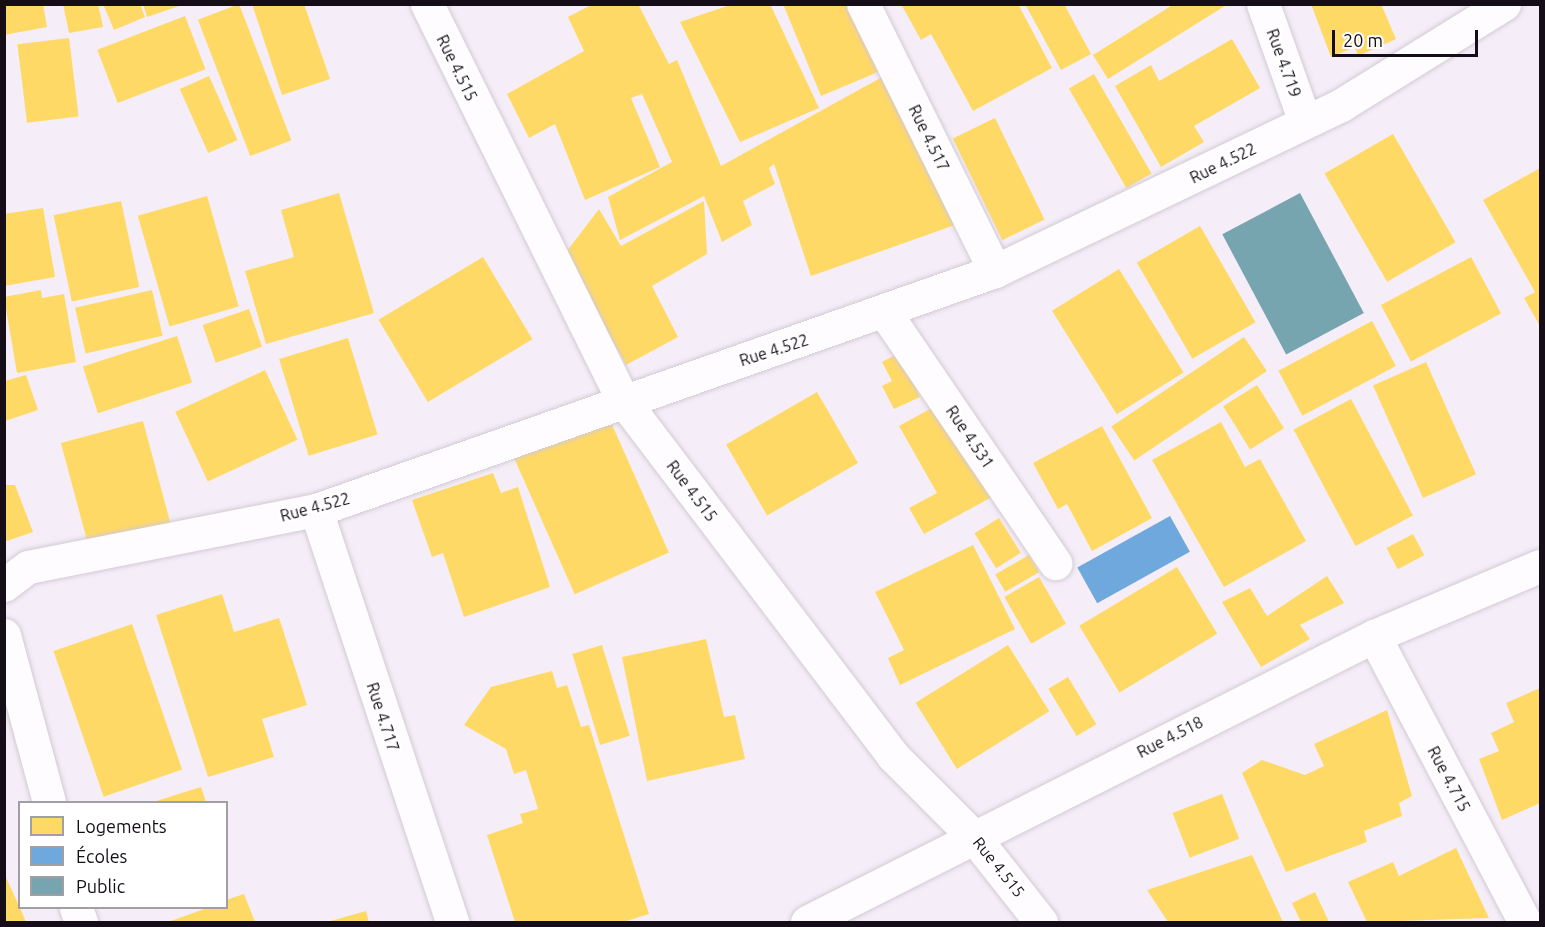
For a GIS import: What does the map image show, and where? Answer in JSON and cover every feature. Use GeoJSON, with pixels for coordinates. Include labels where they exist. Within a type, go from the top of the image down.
{"type":"FeatureCollection","features":[{"type":"Feature","properties":{"kind":"street","name":"Rue 4.515"},"geometry":{"type":"LineString","coordinates":[[427,4],[623,400],[893,756],[973,836],[1041,922]]}},
{"type":"Feature","properties":{"kind":"street","name":"Rue 4.517"},"geometry":{"type":"LineString","coordinates":[[863,4],[995,271]]}},
{"type":"Feature","properties":{"kind":"street","name":"Rue 4.719"},"geometry":{"type":"LineString","coordinates":[[1263,4],[1305,123]]}},
{"type":"Feature","properties":{"kind":"street","name":"Rue 4.522"},"geometry":{"type":"LineString","coordinates":[[4,585],[28,567],[316,510],[623,400],[995,271],[1305,123],[1504,4]]}},
{"type":"Feature","properties":{"kind":"street","name":"Rue 4.531"},"geometry":{"type":"LineString","coordinates":[[884,311],[1055,563]]}},
{"type":"Feature","properties":{"kind":"street","name":"Rue 4.717"},"geometry":{"type":"LineString","coordinates":[[316,510],[452,922]]}},
{"type":"Feature","properties":{"kind":"street","name":"Rue 4.518"},"geometry":{"type":"LineString","coordinates":[[807,922],[973,836],[1374,636],[1540,566]]}},
{"type":"Feature","properties":{"kind":"street"},"geometry":{"type":"LineString","coordinates":[[4,635],[49,801]]}},
{"type":"Feature","properties":{"kind":"street","name":"Rue 4.715"},"geometry":{"type":"LineString","coordinates":[[1374,636],[1525,922]]}},
{"type":"Feature","properties":{"kind":"building: Logements"},"geometry":{"type":"Polygon","coordinates":[[[4,4],[43,4],[47,27],[4,35],[4,4]]]}},
{"type":"Feature","properties":{"kind":"building: Logements"},"geometry":{"type":"Polygon","coordinates":[[[63,4],[98,4],[103,27],[69,33],[63,4]]]}},
{"type":"Feature","properties":{"kind":"building: Logements"},"geometry":{"type":"Polygon","coordinates":[[[103,4],[140,4],[145,17],[114,30],[103,4]]]}},
{"type":"Feature","properties":{"kind":"building: Logements"},"geometry":{"type":"Polygon","coordinates":[[[143,4],[182,4],[182,5],[147,17],[143,4]]]}},
{"type":"Feature","properties":{"kind":"building: Logements"},"geometry":{"type":"Polygon","coordinates":[[[239,4],[291,140],[250,156],[198,20],[239,4]]]}},
{"type":"Feature","properties":{"kind":"building: Logements"},"geometry":{"type":"Polygon","coordinates":[[[252,4],[304,4],[330,79],[282,95],[252,4]]]}},
{"type":"Feature","properties":{"kind":"building: Logements"},"geometry":{"type":"Polygon","coordinates":[[[593,4],[638,4],[669,64],[677,60],[721,166],[884,76],[955,225],[811,276],[774,164],[769,168],[775,184],[743,201],[752,225],[722,242],[704,196],[620,240],[608,197],[672,162],[642,94],[631,98],[660,167],[585,200],[555,124],[529,138],[507,94],[584,51],[568,17],[593,4]]]}},
{"type":"Feature","properties":{"kind":"building: Logements"},"geometry":{"type":"Polygon","coordinates":[[[733,4],[770,4],[819,108],[740,142],[680,22],[733,4]]]}},
{"type":"Feature","properties":{"kind":"building: Logements"},"geometry":{"type":"Polygon","coordinates":[[[783,4],[865,4],[890,67],[821,96],[783,4]]]}},
{"type":"Feature","properties":{"kind":"building: Logements"},"geometry":{"type":"Polygon","coordinates":[[[901,4],[1018,4],[1052,68],[973,111],[931,34],[921,40],[901,4]]]}},
{"type":"Feature","properties":{"kind":"building: Logements"},"geometry":{"type":"Polygon","coordinates":[[[1025,4],[1064,4],[1091,54],[1061,70],[1025,4]]]}},
{"type":"Feature","properties":{"kind":"building: Logements"},"geometry":{"type":"Polygon","coordinates":[[[1174,4],[1228,4],[1108,79],[1093,55],[1174,4]]]}},
{"type":"Feature","properties":{"kind":"building: Logements"},"geometry":{"type":"Polygon","coordinates":[[[1311,4],[1381,4],[1396,39],[1358,56],[1355,47],[1331,57],[1311,4]]]}},
{"type":"Feature","properties":{"kind":"building: Logements"},"geometry":{"type":"Polygon","coordinates":[[[185,16],[205,69],[118,103],[97,50],[185,16]]]}},
{"type":"Feature","properties":{"kind":"building: Logements"},"geometry":{"type":"Polygon","coordinates":[[[69,38],[79,116],[27,123],[17,44],[69,38]]]}},
{"type":"Feature","properties":{"kind":"building: Logements"},"geometry":{"type":"Polygon","coordinates":[[[1232,39],[1260,88],[1194,126],[1204,142],[1161,167],[1115,86],[1151,65],[1159,81],[1232,39]]]}},
{"type":"Feature","properties":{"kind":"building: Logements"},"geometry":{"type":"Polygon","coordinates":[[[1094,74],[1152,174],[1126,188],[1069,88],[1094,74]]]}},
{"type":"Feature","properties":{"kind":"building: Logements"},"geometry":{"type":"Polygon","coordinates":[[[209,76],[237,140],[208,153],[180,89],[209,76]]]}},
{"type":"Feature","properties":{"kind":"building: Logements"},"geometry":{"type":"Polygon","coordinates":[[[995,118],[1045,220],[1002,240],[953,139],[995,118]]]}},
{"type":"Feature","properties":{"kind":"building: Logements"},"geometry":{"type":"Polygon","coordinates":[[[1393,134],[1456,242],[1387,282],[1325,174],[1393,134]]]}},
{"type":"Feature","properties":{"kind":"building: Logements"},"geometry":{"type":"Polygon","coordinates":[[[1540,168],[1540,326],[1524,298],[1535,292],[1483,200],[1540,168]]]}},
{"type":"Feature","properties":{"kind":"building: Logements"},"geometry":{"type":"Polygon","coordinates":[[[339,193],[374,313],[266,344],[245,271],[294,257],[281,210],[339,193]]]}},
{"type":"Feature","properties":{"kind":"building: Logements"},"geometry":{"type":"Polygon","coordinates":[[[207,196],[239,307],[169,326],[138,216],[207,196]]]}},
{"type":"Feature","properties":{"kind":"building: Logements"},"geometry":{"type":"Polygon","coordinates":[[[121,201],[139,287],[72,301],[54,215],[121,201]]]}},
{"type":"Feature","properties":{"kind":"building: Logements"},"geometry":{"type":"Polygon","coordinates":[[[704,201],[707,254],[652,286],[678,337],[626,365],[564,255],[599,209],[621,246],[704,201]]]}},
{"type":"Feature","properties":{"kind":"building: Logements"},"geometry":{"type":"Polygon","coordinates":[[[43,208],[55,277],[4,286],[4,214],[43,208]]]}},
{"type":"Feature","properties":{"kind":"building: Logements"},"geometry":{"type":"Polygon","coordinates":[[[1200,226],[1256,322],[1192,359],[1137,262],[1200,226]]]}},
{"type":"Feature","properties":{"kind":"building: Logements"},"geometry":{"type":"Polygon","coordinates":[[[483,257],[532,339],[428,402],[378,320],[483,257]]]}},
{"type":"Feature","properties":{"kind":"building: Logements"},"geometry":{"type":"Polygon","coordinates":[[[1471,257],[1501,314],[1411,361],[1381,305],[1471,257]]]}},
{"type":"Feature","properties":{"kind":"building: Logements"},"geometry":{"type":"Polygon","coordinates":[[[1119,269],[1184,372],[1117,414],[1052,311],[1119,269]]]}},
{"type":"Feature","properties":{"kind":"building: Logements"},"geometry":{"type":"Polygon","coordinates":[[[41,290],[42,298],[64,294],[76,362],[17,373],[4,297],[41,290]]]}},
{"type":"Feature","properties":{"kind":"building: Logements"},"geometry":{"type":"Polygon","coordinates":[[[152,290],[163,336],[86,354],[75,308],[152,290]]]}},
{"type":"Feature","properties":{"kind":"building: Logements"},"geometry":{"type":"Polygon","coordinates":[[[249,309],[262,347],[216,363],[203,325],[249,309]]]}},
{"type":"Feature","properties":{"kind":"building: Logements"},"geometry":{"type":"Polygon","coordinates":[[[1372,321],[1396,366],[1302,416],[1278,371],[1372,321]]]}},
{"type":"Feature","properties":{"kind":"building: Logements"},"geometry":{"type":"Polygon","coordinates":[[[177,336],[192,383],[98,413],[83,367],[177,336]]]}},
{"type":"Feature","properties":{"kind":"building: Logements"},"geometry":{"type":"Polygon","coordinates":[[[1244,337],[1267,371],[1134,460],[1111,426],[1244,337]]]}},
{"type":"Feature","properties":{"kind":"building: Logements"},"geometry":{"type":"Polygon","coordinates":[[[348,338],[378,435],[309,456],[279,359],[348,338]]]}},
{"type":"Feature","properties":{"kind":"building: Logements"},"geometry":{"type":"Polygon","coordinates":[[[899,353],[920,397],[894,409],[882,386],[892,381],[882,362],[899,353]]]}},
{"type":"Feature","properties":{"kind":"building: Logements"},"geometry":{"type":"Polygon","coordinates":[[[1426,362],[1476,474],[1423,498],[1373,386],[1426,362]]]}},
{"type":"Feature","properties":{"kind":"building: Logements"},"geometry":{"type":"Polygon","coordinates":[[[265,370],[298,440],[208,482],[175,412],[265,370]]]}},
{"type":"Feature","properties":{"kind":"building: Logements"},"geometry":{"type":"Polygon","coordinates":[[[26,375],[38,410],[5,421],[5,381],[26,375]]]}},
{"type":"Feature","properties":{"kind":"building: Logements"},"geometry":{"type":"Polygon","coordinates":[[[1257,385],[1284,428],[1250,449],[1223,406],[1257,385]]]}},
{"type":"Feature","properties":{"kind":"building: Logements"},"geometry":{"type":"Polygon","coordinates":[[[817,392],[858,463],[767,516],[726,445],[817,392]]]}},
{"type":"Feature","properties":{"kind":"building: Logements"},"geometry":{"type":"Polygon","coordinates":[[[1351,399],[1413,516],[1356,546],[1294,430],[1351,399]]]}},
{"type":"Feature","properties":{"kind":"building: Logements"},"geometry":{"type":"Polygon","coordinates":[[[939,404],[992,497],[924,534],[909,508],[937,493],[899,426],[939,404]]]}},
{"type":"Feature","properties":{"kind":"building: Logements"},"geometry":{"type":"Polygon","coordinates":[[[605,409],[669,552],[575,594],[511,451],[605,409]]]}},
{"type":"Feature","properties":{"kind":"building: Logements"},"geometry":{"type":"Polygon","coordinates":[[[143,421],[171,525],[89,547],[61,443],[143,421]]]}},
{"type":"Feature","properties":{"kind":"building: Logements"},"geometry":{"type":"Polygon","coordinates":[[[1221,422],[1245,467],[1260,459],[1306,541],[1224,587],[1152,460],[1221,422]]]}},
{"type":"Feature","properties":{"kind":"building: Logements"},"geometry":{"type":"Polygon","coordinates":[[[1102,426],[1152,518],[1092,551],[1067,504],[1058,509],[1033,463],[1102,426]]]}},
{"type":"Feature","properties":{"kind":"building: Logements"},"geometry":{"type":"Polygon","coordinates":[[[493,473],[501,493],[518,487],[550,587],[464,617],[443,553],[432,557],[412,500],[493,473]]]}},
{"type":"Feature","properties":{"kind":"building: Logements"},"geometry":{"type":"Polygon","coordinates":[[[4,485],[15,485],[33,532],[4,542],[4,485]]]}},
{"type":"Feature","properties":{"kind":"building: Logements"},"geometry":{"type":"Polygon","coordinates":[[[999,518],[1021,553],[996,568],[974,533],[999,518]]]}},
{"type":"Feature","properties":{"kind":"building: Logements"},"geometry":{"type":"Polygon","coordinates":[[[1413,534],[1424,555],[1398,569],[1387,548],[1413,534]]]}},
{"type":"Feature","properties":{"kind":"building: Logements"},"geometry":{"type":"Polygon","coordinates":[[[973,545],[1015,629],[900,685],[888,658],[904,650],[875,592],[973,545]]]}},
{"type":"Feature","properties":{"kind":"building: Logements"},"geometry":{"type":"Polygon","coordinates":[[[1029,555],[1039,572],[1005,592],[995,574],[1029,555]]]}},
{"type":"Feature","properties":{"kind":"building: Logements"},"geometry":{"type":"Polygon","coordinates":[[[1177,567],[1217,634],[1119,693],[1079,626],[1177,567]]]}},
{"type":"Feature","properties":{"kind":"building: Logements"},"geometry":{"type":"Polygon","coordinates":[[[1327,576],[1344,603],[1300,625],[1310,639],[1261,667],[1222,602],[1250,588],[1267,616],[1327,576]]]}},
{"type":"Feature","properties":{"kind":"building: Logements"},"geometry":{"type":"Polygon","coordinates":[[[1039,577],[1066,624],[1031,644],[1004,597],[1039,577]]]}},
{"type":"Feature","properties":{"kind":"building: Logements"},"geometry":{"type":"Polygon","coordinates":[[[222,594],[234,632],[279,618],[307,705],[262,719],[274,757],[208,777],[156,615],[222,594]]]}},
{"type":"Feature","properties":{"kind":"building: Logements"},"geometry":{"type":"Polygon","coordinates":[[[132,624],[182,770],[104,797],[54,651],[132,624]]]}},
{"type":"Feature","properties":{"kind":"building: Logements"},"geometry":{"type":"Polygon","coordinates":[[[706,639],[724,717],[735,715],[745,759],[647,781],[622,657],[706,639]]]}},
{"type":"Feature","properties":{"kind":"building: Logements"},"geometry":{"type":"Polygon","coordinates":[[[602,645],[630,736],[600,745],[572,654],[602,645]]]}},
{"type":"Feature","properties":{"kind":"building: Logements"},"geometry":{"type":"Polygon","coordinates":[[[1008,645],[1049,711],[957,769],[916,703],[1008,645]]]}},
{"type":"Feature","properties":{"kind":"building: Logements"},"geometry":{"type":"Polygon","coordinates":[[[552,671],[557,688],[567,685],[581,727],[589,725],[649,914],[623,922],[515,922],[487,835],[523,823],[520,814],[538,809],[526,770],[514,774],[506,749],[464,725],[491,687],[552,671]]]}},
{"type":"Feature","properties":{"kind":"building: Logements"},"geometry":{"type":"Polygon","coordinates":[[[1068,677],[1096,724],[1077,736],[1048,689],[1068,677]]]}},
{"type":"Feature","properties":{"kind":"building: Logements"},"geometry":{"type":"Polygon","coordinates":[[[1540,688],[1540,803],[1502,820],[1479,759],[1499,751],[1491,733],[1514,722],[1506,703],[1540,688]]]}},
{"type":"Feature","properties":{"kind":"building: Logements"},"geometry":{"type":"Polygon","coordinates":[[[1387,710],[1412,796],[1399,803],[1402,816],[1364,831],[1367,842],[1286,872],[1242,773],[1262,760],[1305,775],[1324,766],[1314,744],[1387,710]]]}},
{"type":"Feature","properties":{"kind":"building: Logements"},"geometry":{"type":"Polygon","coordinates":[[[201,787],[206,801],[156,801],[201,787]]]}},
{"type":"Feature","properties":{"kind":"building: Logements"},"geometry":{"type":"Polygon","coordinates":[[[1222,794],[1239,839],[1190,858],[1173,813],[1222,794]]]}},
{"type":"Feature","properties":{"kind":"building: Logements"},"geometry":{"type":"Polygon","coordinates":[[[1456,848],[1489,918],[1367,922],[1348,882],[1393,862],[1399,876],[1456,848]]]}},
{"type":"Feature","properties":{"kind":"building: Logements"},"geometry":{"type":"Polygon","coordinates":[[[1252,855],[1283,922],[1168,922],[1147,890],[1252,855]]]}},
{"type":"Feature","properties":{"kind":"building: Logements"},"geometry":{"type":"Polygon","coordinates":[[[4,873],[18,904],[18,909],[20,909],[26,922],[4,922],[4,873]]]}},
{"type":"Feature","properties":{"kind":"building: Logements"},"geometry":{"type":"Polygon","coordinates":[[[1315,892],[1329,922],[1301,922],[1292,903],[1315,892]]]}},
{"type":"Feature","properties":{"kind":"building: Logements"},"geometry":{"type":"Polygon","coordinates":[[[244,894],[255,922],[168,922],[204,909],[228,909],[228,899],[244,894]]]}},
{"type":"Feature","properties":{"kind":"building: Logements"},"geometry":{"type":"Polygon","coordinates":[[[366,911],[369,922],[327,922],[366,911]]]}},
{"type":"Feature","properties":{"kind":"building: Écoles"},"geometry":{"type":"Polygon","coordinates":[[[1170,516],[1190,552],[1097,603],[1077,567],[1170,516]]]}},
{"type":"Feature","properties":{"kind":"building: Public"},"geometry":{"type":"Polygon","coordinates":[[[1300,193],[1364,313],[1286,354],[1222,234],[1300,193]]]}}]}
